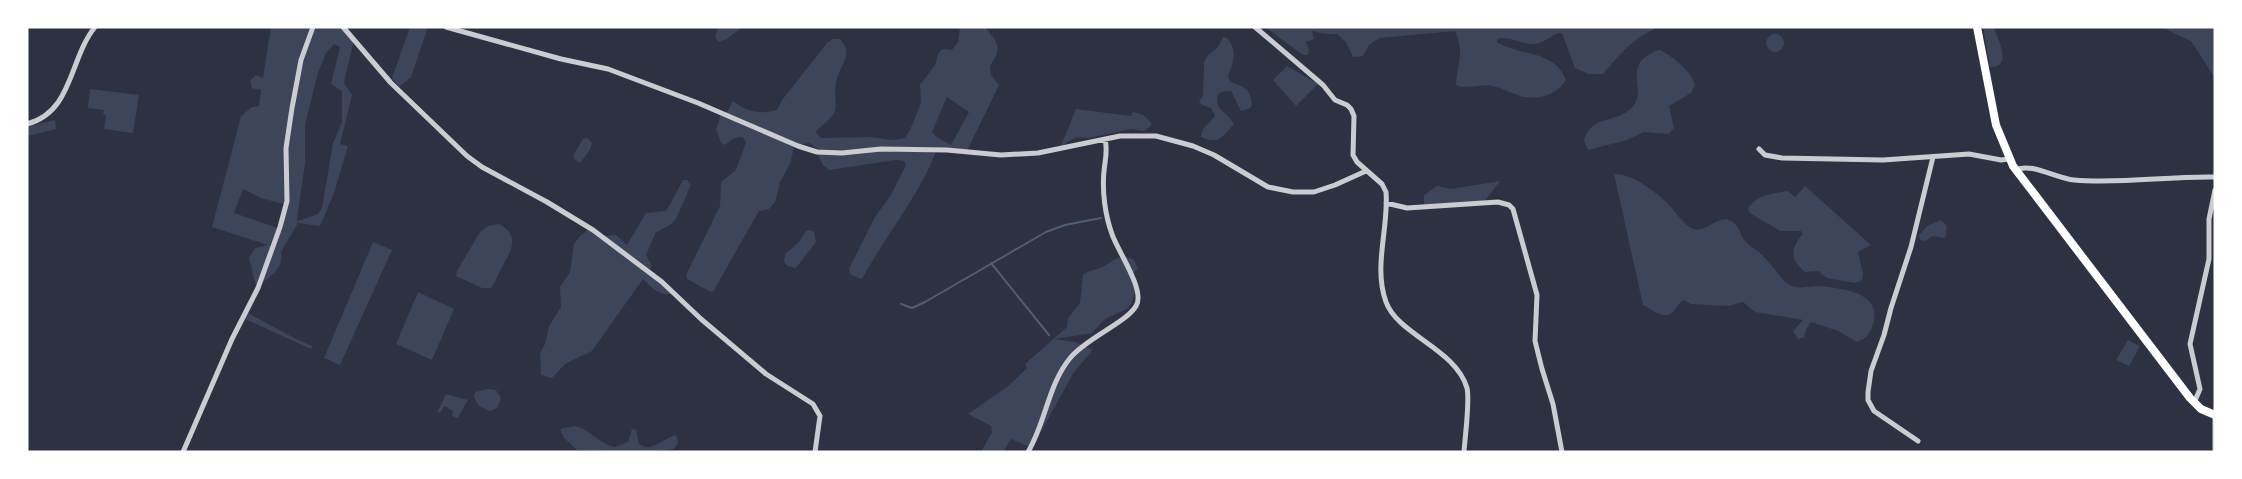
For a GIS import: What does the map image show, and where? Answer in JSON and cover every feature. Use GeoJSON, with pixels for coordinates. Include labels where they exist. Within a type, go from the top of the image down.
{"type":"FeatureCollection","features":[{"type":"Feature","properties":{"kind":"main road"},"geometry":{"type":"LineString","coordinates":[[1977,27],[1996,125],[2016,171],[2194,403],[2204,411],[2215,415]]}},
{"type":"Feature","properties":{"kind":"street"},"geometry":{"type":"LineString","coordinates":[[27,124],[44,118],[57,104],[80,53],[95,27]]}},
{"type":"Feature","properties":{"kind":"street"},"geometry":{"type":"LineString","coordinates":[[183,452],[232,339],[258,288],[280,227],[287,201],[286,148],[292,108],[301,60],[313,27]]}},
{"type":"Feature","properties":{"kind":"street"},"geometry":{"type":"LineString","coordinates":[[343,27],[391,83],[467,156],[482,167],[593,230],[662,282],[701,319],[766,374],[813,404],[820,416],[815,452]]}},
{"type":"Feature","properties":{"kind":"street"},"geometry":{"type":"LineString","coordinates":[[446,27],[561,59],[608,69],[817,152],[842,153],[881,149],[947,150],[1001,155],[1038,153],[1120,136],[1156,136],[1193,146],[1214,155],[1268,186],[1293,192],[1314,192],[1366,171]]}},
{"type":"Feature","properties":{"kind":"street"},"geometry":{"type":"LineString","coordinates":[[1255,27],[1323,85],[1335,100],[1351,109],[1354,116],[1353,154],[1357,162],[1384,186],[1387,194],[1381,250],[1383,291],[1386,302],[1396,318],[1443,355],[1464,382],[1467,393],[1464,452]]}},
{"type":"Feature","properties":{"kind":"street"},"geometry":{"type":"LineString","coordinates":[[1028,452],[1054,385],[1069,359],[1082,346],[1137,306],[1136,289],[1112,235],[1108,217],[1104,189],[1106,139]]}},
{"type":"Feature","properties":{"kind":"street"},"geometry":{"type":"LineString","coordinates":[[1759,149],[1768,157],[1782,158],[1884,160],[1969,154],[2001,160],[2009,159]]}},
{"type":"Feature","properties":{"kind":"street"},"geometry":{"type":"LineString","coordinates":[[1918,441],[1874,411],[1868,400],[1868,392],[1871,371],[1911,247],[1933,157]]}},
{"type":"Feature","properties":{"kind":"street"},"geometry":{"type":"LineString","coordinates":[[2016,171],[2028,167],[2062,178],[2087,181],[2215,177]]}},
{"type":"Feature","properties":{"kind":"street"},"geometry":{"type":"LineString","coordinates":[[2194,403],[2200,389],[2190,344],[2209,259],[2211,241],[2209,219],[2215,190]]}},
{"type":"Feature","properties":{"kind":"street"},"geometry":{"type":"LineString","coordinates":[[1386,203],[1407,208],[1497,202],[1509,205],[1513,209],[1537,295],[1535,341],[1553,404],[1562,452]]}},
{"type":"Feature","properties":{"kind":"street"},"geometry":{"type":"LineString","coordinates":[[2215,415],[2215,452]]}},
{"type":"Feature","properties":{"kind":"shaded area"},"geometry":{"type":"Polygon","coordinates":[[[271,27],[343,27],[354,40],[344,83],[352,95],[340,144],[348,146],[334,193],[320,226],[298,223],[281,252],[278,268],[270,277],[256,286],[249,258],[255,248],[268,245],[212,227],[241,116],[252,107],[259,106],[261,90],[252,88],[250,81],[256,75],[263,78],[271,27]],[[334,44],[326,53],[318,73],[305,125],[305,163],[298,221],[318,214],[322,208],[333,143],[342,122],[342,91],[331,84],[340,47],[334,44]],[[243,189],[234,213],[278,228],[270,245],[274,247],[287,205],[261,198],[243,189]]]}},
{"type":"Feature","properties":{"kind":"shaded area"},"geometry":{"type":"Polygon","coordinates":[[[410,27],[428,27],[411,77],[399,87],[392,78],[410,27]]]}},
{"type":"Feature","properties":{"kind":"shaded area"},"geometry":{"type":"Polygon","coordinates":[[[718,27],[742,27],[727,39],[719,42],[715,37],[718,27]]]}},
{"type":"Feature","properties":{"kind":"shaded area"},"geometry":{"type":"Polygon","coordinates":[[[960,27],[985,27],[996,41],[998,50],[990,66],[991,75],[999,85],[967,151],[882,148],[842,153],[818,151],[809,143],[798,145],[726,114],[733,101],[754,111],[777,110],[782,100],[827,43],[833,39],[840,39],[846,55],[836,82],[835,111],[816,132],[821,138],[870,137],[893,140],[905,138],[921,103],[920,85],[935,65],[942,49],[952,50],[958,42],[960,27]],[[947,97],[932,132],[951,145],[969,112],[947,97]]]}},
{"type":"Feature","properties":{"kind":"shaded area"},"geometry":{"type":"Polygon","coordinates":[[[1265,27],[1659,27],[1635,41],[1603,74],[1589,74],[1575,68],[1562,33],[1535,44],[1506,38],[1497,39],[1497,42],[1506,46],[1545,58],[1561,70],[1566,80],[1557,90],[1546,96],[1533,98],[1520,96],[1493,86],[1456,85],[1460,46],[1455,31],[1379,38],[1369,45],[1363,56],[1353,57],[1346,42],[1337,34],[1312,31],[1314,39],[1306,42],[1309,51],[1307,55],[1303,55],[1265,27]]]}},
{"type":"Feature","properties":{"kind":"shaded area"},"geometry":{"type":"Polygon","coordinates":[[[1983,27],[1994,27],[2003,58],[1997,66],[1990,67],[1983,27]]]}},
{"type":"Feature","properties":{"kind":"shaded area"},"geometry":{"type":"Polygon","coordinates":[[[2161,27],[2215,27],[2215,78],[2191,41],[2161,27]]]}},
{"type":"Feature","properties":{"kind":"shaded area"},"geometry":{"type":"Polygon","coordinates":[[[1775,34],[1781,37],[1784,43],[1781,49],[1775,52],[1769,49],[1766,43],[1769,37],[1775,34]]]}},
{"type":"Feature","properties":{"kind":"shaded area"},"geometry":{"type":"Polygon","coordinates":[[[1223,37],[1231,43],[1234,53],[1228,77],[1231,82],[1248,91],[1252,105],[1241,111],[1231,91],[1218,94],[1219,108],[1234,124],[1223,136],[1212,140],[1201,137],[1203,129],[1215,116],[1211,108],[1199,102],[1203,95],[1204,62],[1208,55],[1218,47],[1223,37]]]}},
{"type":"Feature","properties":{"kind":"shaded area"},"geometry":{"type":"Polygon","coordinates":[[[1660,50],[1681,65],[1695,85],[1691,93],[1669,106],[1674,128],[1669,134],[1644,132],[1627,140],[1588,150],[1584,141],[1587,132],[1592,126],[1621,115],[1634,105],[1638,93],[1639,63],[1648,55],[1660,50]]]}},
{"type":"Feature","properties":{"kind":"shaded area"},"geometry":{"type":"Polygon","coordinates":[[[1287,66],[1318,84],[1296,106],[1273,80],[1287,66]]]}},
{"type":"Feature","properties":{"kind":"shaded area"},"geometry":{"type":"Polygon","coordinates":[[[90,89],[139,95],[133,133],[104,129],[106,115],[103,115],[104,110],[88,108],[90,89]]]}},
{"type":"Feature","properties":{"kind":"shaded area"},"geometry":{"type":"Polygon","coordinates":[[[1076,109],[1131,116],[1133,112],[1143,115],[1151,122],[1151,126],[1144,131],[1131,129],[1089,138],[1076,137],[1061,146],[1076,109]]]}},
{"type":"Feature","properties":{"kind":"shaded area"},"geometry":{"type":"Polygon","coordinates":[[[721,114],[794,147],[790,164],[780,182],[775,202],[769,209],[759,211],[711,292],[687,279],[686,275],[720,206],[721,182],[736,170],[746,142],[742,137],[734,138],[725,145],[721,143],[716,129],[721,114]]]}},
{"type":"Feature","properties":{"kind":"shaded area"},"geometry":{"type":"Polygon","coordinates":[[[55,120],[56,129],[27,136],[27,127],[55,120]]]}},
{"type":"Feature","properties":{"kind":"shaded area"},"geometry":{"type":"Polygon","coordinates":[[[587,138],[592,143],[590,150],[580,163],[573,158],[574,154],[583,139],[587,138]]]}},
{"type":"Feature","properties":{"kind":"shaded area"},"geometry":{"type":"Polygon","coordinates":[[[936,152],[911,201],[862,279],[851,275],[849,269],[875,217],[891,195],[906,165],[904,161],[896,160],[829,170],[823,165],[817,153],[936,152]]]}},
{"type":"Feature","properties":{"kind":"shaded area"},"geometry":{"type":"Polygon","coordinates":[[[1614,174],[1630,177],[1645,185],[1666,202],[1691,228],[1702,229],[1722,219],[1733,222],[1745,241],[1761,254],[1790,285],[1838,288],[1859,294],[1873,306],[1875,315],[1870,332],[1857,342],[1838,331],[1811,322],[1804,337],[1798,339],[1793,331],[1803,320],[1755,312],[1743,302],[1728,306],[1691,304],[1684,300],[1667,315],[1658,314],[1643,305],[1614,174]]]}},
{"type":"Feature","properties":{"kind":"shaded area"},"geometry":{"type":"Polygon","coordinates":[[[683,180],[687,180],[691,185],[676,219],[656,232],[646,255],[652,266],[650,270],[604,236],[616,235],[627,245],[646,213],[665,211],[668,208],[683,180]]]}},
{"type":"Feature","properties":{"kind":"shaded area"},"geometry":{"type":"Polygon","coordinates":[[[1500,181],[1484,202],[1424,206],[1424,195],[1437,186],[1451,189],[1500,181]]]}},
{"type":"Feature","properties":{"kind":"shaded area"},"geometry":{"type":"Polygon","coordinates":[[[1805,186],[1871,245],[1858,252],[1863,274],[1862,280],[1855,283],[1827,278],[1818,271],[1805,272],[1796,263],[1793,253],[1803,234],[1801,231],[1780,231],[1748,210],[1760,198],[1788,191],[1795,197],[1805,186]]]}},
{"type":"Feature","properties":{"kind":"shaded area"},"geometry":{"type":"Polygon","coordinates":[[[1941,220],[1947,226],[1945,238],[1932,236],[1926,241],[1920,240],[1919,235],[1927,226],[1941,220]]]}},
{"type":"Feature","properties":{"kind":"shaded area"},"geometry":{"type":"Polygon","coordinates":[[[499,224],[511,234],[512,246],[491,288],[482,288],[456,276],[480,232],[488,226],[499,224]]]}},
{"type":"Feature","properties":{"kind":"shaded area"},"geometry":{"type":"Polygon","coordinates":[[[589,229],[672,293],[660,293],[643,279],[592,351],[565,364],[552,378],[541,375],[540,353],[545,344],[549,326],[561,307],[560,287],[570,272],[574,244],[589,229]]]}},
{"type":"Feature","properties":{"kind":"shaded area"},"geometry":{"type":"Polygon","coordinates":[[[809,230],[814,232],[816,242],[796,268],[787,266],[784,262],[785,254],[809,230]]]}},
{"type":"Feature","properties":{"kind":"shaded area"},"geometry":{"type":"Polygon","coordinates":[[[373,242],[392,250],[340,365],[324,358],[373,242]]]}},
{"type":"Feature","properties":{"kind":"shaded area"},"geometry":{"type":"Polygon","coordinates":[[[1126,257],[1133,259],[1138,268],[1130,278],[1135,291],[1132,303],[1127,309],[1105,319],[1092,333],[1054,339],[1075,342],[1093,350],[1074,372],[1032,448],[1011,439],[1003,452],[981,452],[992,432],[991,426],[968,414],[1007,387],[1027,368],[1025,364],[1067,327],[1068,318],[1080,303],[1083,275],[1115,259],[1126,257]]]}},
{"type":"Feature","properties":{"kind":"shaded area"},"geometry":{"type":"Polygon","coordinates":[[[418,292],[454,309],[432,360],[396,344],[418,292]]]}},
{"type":"Feature","properties":{"kind":"shaded area"},"geometry":{"type":"Polygon","coordinates":[[[248,313],[312,346],[311,349],[245,319],[248,313]]]}},
{"type":"Feature","properties":{"kind":"shaded area"},"geometry":{"type":"Polygon","coordinates":[[[2128,340],[2140,346],[2129,366],[2116,360],[2128,340]]]}},
{"type":"Feature","properties":{"kind":"shaded area"},"geometry":{"type":"Polygon","coordinates":[[[496,390],[501,398],[497,408],[490,411],[479,406],[474,397],[475,392],[496,390]]]}},
{"type":"Feature","properties":{"kind":"shaded area"},"geometry":{"type":"Polygon","coordinates":[[[446,394],[468,400],[458,418],[452,416],[453,411],[444,406],[441,412],[437,413],[446,394]]]}},
{"type":"Feature","properties":{"kind":"shaded area"},"geometry":{"type":"Polygon","coordinates":[[[575,426],[615,447],[628,442],[632,429],[636,430],[639,444],[645,447],[653,446],[676,435],[678,442],[674,449],[643,452],[577,450],[564,438],[560,429],[575,426]]]}},
{"type":"Feature","properties":{"kind":"waterway"},"geometry":{"type":"LineString","coordinates":[[901,304],[912,308],[925,302],[1046,232],[1065,225],[1101,218]]}},
{"type":"Feature","properties":{"kind":"waterway"},"geometry":{"type":"LineString","coordinates":[[991,263],[1049,335]]}}]}
